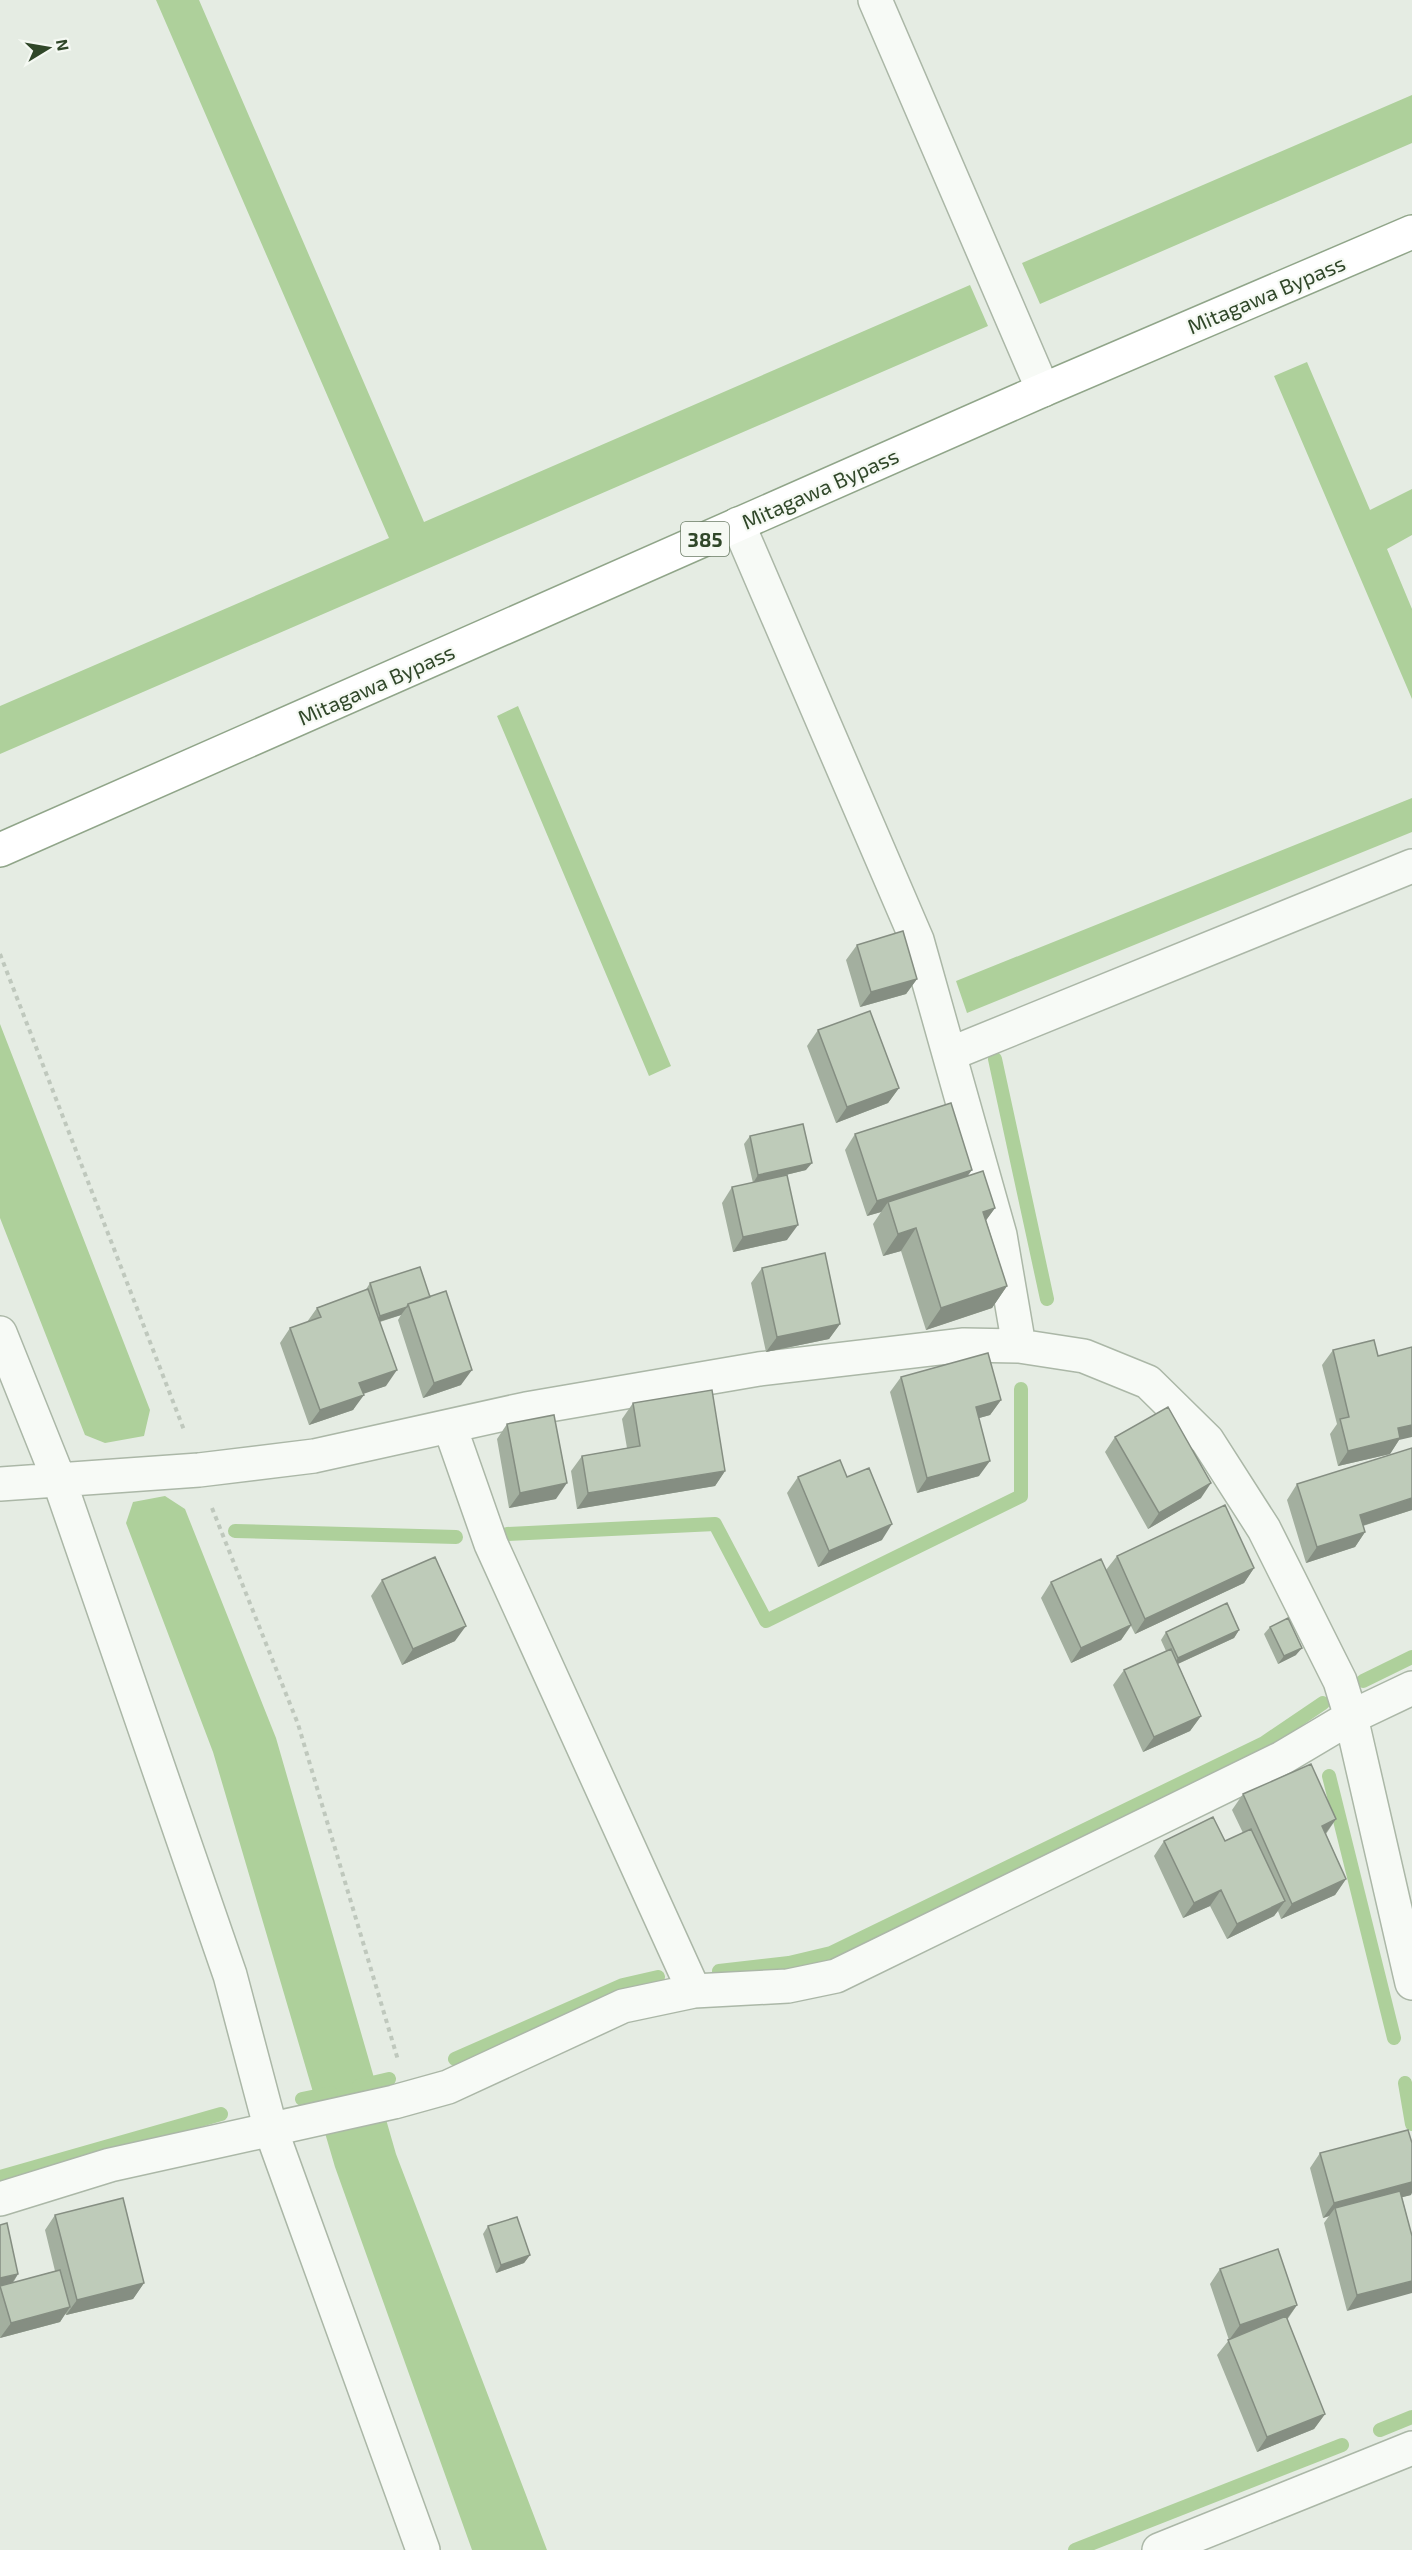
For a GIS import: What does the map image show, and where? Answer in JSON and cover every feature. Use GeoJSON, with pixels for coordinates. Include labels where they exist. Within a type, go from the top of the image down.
{"type":"FeatureCollection","features":[{"type":"Feature","properties":{"kind":"highway","name":"Mitagawa Bypass"},"geometry":{"type":"LineString","coordinates":[[0,850],[1043,390],[1412,232]]}},
{"type":"Feature","properties":{"kind":"street"},"geometry":{"type":"LineString","coordinates":[[875,0],[1043,390]]}},
{"type":"Feature","properties":{"kind":"street"},"geometry":{"type":"LineString","coordinates":[[738,524],[917,940],[1000,1234],[1019,1346]]}},
{"type":"Feature","properties":{"kind":"street"},"geometry":{"type":"LineString","coordinates":[[950,1054],[1412,866]]}},
{"type":"Feature","properties":{"kind":"street"},"geometry":{"type":"LineString","coordinates":[[0,1333],[59,1480],[230,1975],[271,2130],[423,2550]]}},
{"type":"Feature","properties":{"kind":"street"},"geometry":{"type":"LineString","coordinates":[[0,1484],[199,1470],[314,1456],[526,1409],[759,1369],[964,1345],[1019,1346],[1084,1356],[1148,1382],[1207,1440],[1264,1529],[1340,1681],[1351,1717],[1412,1983]]}},
{"type":"Feature","properties":{"kind":"street"},"geometry":{"type":"LineString","coordinates":[[450,1427],[491,1545],[694,1991]]}},
{"type":"Feature","properties":{"kind":"street"},"geometry":{"type":"LineString","coordinates":[[0,2199],[110,2165],[402,2100],[448,2087],[623,2006],[694,1991],[788,1986],[836,1976],[1281,1758],[1351,1717],[1412,1688]]}},
{"type":"Feature","properties":{"kind":"street"},"geometry":{"type":"LineString","coordinates":[[1159,2550],[1412,2448]]}},
{"type":"Feature","properties":{"kind":"path"},"geometry":{"type":"LineString","coordinates":[[0,954],[199,1470],[224,1542],[298,1724],[402,2100]]}},
{"type":"Feature","properties":{"kind":"shaded area"},"geometry":{"type":"Polygon","coordinates":[[[156,0],[199,0],[424,522],[970,285],[988,326],[0,754],[0,706],[389,538],[156,0]]]}},
{"type":"Feature","properties":{"kind":"shaded area"},"geometry":{"type":"Polygon","coordinates":[[[1412,95],[1412,143],[1040,304],[1022,263],[1412,95]]]}},
{"type":"Feature","properties":{"kind":"shaded area"},"geometry":{"type":"Polygon","coordinates":[[[1307,362],[1370,510],[1412,489],[1412,535],[1387,549],[1412,609],[1412,699],[1274,376],[1307,362]]]}},
{"type":"Feature","properties":{"kind":"shaded area"},"geometry":{"type":"Polygon","coordinates":[[[518,706],[671,1066],[649,1076],[497,716],[518,706]]]}},
{"type":"Feature","properties":{"kind":"shaded area"},"geometry":{"type":"Polygon","coordinates":[[[1412,798],[1412,832],[967,1013],[956,981],[1412,798]]]}},
{"type":"Feature","properties":{"kind":"shaded area"},"geometry":{"type":"Polygon","coordinates":[[[0,1024],[150,1410],[144,1436],[105,1443],[85,1435],[0,1218],[0,1024]]]}},
{"type":"Feature","properties":{"kind":"shaded area"},"geometry":{"type":"Polygon","coordinates":[[[165,1496],[185,1509],[276,1738],[396,2154],[547,2550],[472,2550],[335,2167],[213,1752],[126,1523],[133,1502],[165,1496]]]}},
{"type":"Feature","properties":{"kind":"building"},"geometry":{"type":"Polygon","coordinates":[[[903,931],[917,979],[871,992],[857,945],[903,931]]]}},
{"type":"Feature","properties":{"kind":"building"},"geometry":{"type":"Polygon","coordinates":[[[870,1011],[899,1088],[847,1107],[818,1030],[870,1011]]]}},
{"type":"Feature","properties":{"kind":"building"},"geometry":{"type":"Polygon","coordinates":[[[951,1103],[972,1170],[877,1201],[855,1134],[951,1103]]]}},
{"type":"Feature","properties":{"kind":"building"},"geometry":{"type":"Polygon","coordinates":[[[803,1124],[812,1163],[758,1175],[750,1136],[803,1124]]]}},
{"type":"Feature","properties":{"kind":"building"},"geometry":{"type":"Polygon","coordinates":[[[983,1171],[995,1208],[983,1212],[1007,1286],[941,1308],[916,1228],[898,1234],[888,1202],[983,1171]]]}},
{"type":"Feature","properties":{"kind":"building"},"geometry":{"type":"Polygon","coordinates":[[[787,1175],[798,1225],[743,1237],[732,1187],[787,1175]]]}},
{"type":"Feature","properties":{"kind":"building"},"geometry":{"type":"Polygon","coordinates":[[[825,1253],[840,1324],[777,1337],[762,1268],[825,1253]]]}},
{"type":"Feature","properties":{"kind":"building"},"geometry":{"type":"Polygon","coordinates":[[[420,1267],[430,1297],[380,1316],[370,1283],[420,1267]]]}},
{"type":"Feature","properties":{"kind":"building"},"geometry":{"type":"Polygon","coordinates":[[[368,1289],[397,1370],[359,1383],[364,1395],[320,1410],[290,1328],[321,1317],[317,1308],[368,1289]]]}},
{"type":"Feature","properties":{"kind":"building"},"geometry":{"type":"Polygon","coordinates":[[[446,1291],[472,1370],[434,1383],[408,1304],[446,1291]]]}},
{"type":"Feature","properties":{"kind":"building"},"geometry":{"type":"Polygon","coordinates":[[[1374,1340],[1378,1356],[1412,1347],[1412,1425],[1398,1428],[1400,1438],[1348,1451],[1340,1419],[1349,1417],[1333,1350],[1374,1340]]]}},
{"type":"Feature","properties":{"kind":"building"},"geometry":{"type":"Polygon","coordinates":[[[988,1353],[1001,1400],[976,1407],[990,1461],[927,1478],[901,1377],[988,1353]]]}},
{"type":"Feature","properties":{"kind":"building"},"geometry":{"type":"Polygon","coordinates":[[[712,1390],[725,1471],[588,1493],[582,1456],[640,1446],[633,1403],[712,1390]]]}},
{"type":"Feature","properties":{"kind":"building"},"geometry":{"type":"Polygon","coordinates":[[[1168,1407],[1211,1483],[1159,1513],[1115,1437],[1168,1407]]]}},
{"type":"Feature","properties":{"kind":"building"},"geometry":{"type":"Polygon","coordinates":[[[554,1415],[567,1483],[520,1493],[507,1424],[554,1415]]]}},
{"type":"Feature","properties":{"kind":"building"},"geometry":{"type":"Polygon","coordinates":[[[1412,1448],[1412,1498],[1360,1515],[1365,1532],[1317,1547],[1297,1484],[1412,1448]]]}},
{"type":"Feature","properties":{"kind":"building"},"geometry":{"type":"Polygon","coordinates":[[[840,1460],[847,1477],[869,1468],[892,1524],[829,1551],[798,1477],[840,1460]]]}},
{"type":"Feature","properties":{"kind":"building"},"geometry":{"type":"Polygon","coordinates":[[[1225,1505],[1254,1568],[1145,1619],[1117,1556],[1225,1505]]]}},
{"type":"Feature","properties":{"kind":"building"},"geometry":{"type":"Polygon","coordinates":[[[435,1557],[466,1626],[413,1649],[382,1580],[435,1557]]]}},
{"type":"Feature","properties":{"kind":"building"},"geometry":{"type":"Polygon","coordinates":[[[1101,1559],[1131,1625],[1081,1648],[1051,1582],[1101,1559]]]}},
{"type":"Feature","properties":{"kind":"building"},"geometry":{"type":"Polygon","coordinates":[[[1227,1603],[1239,1630],[1178,1658],[1166,1632],[1227,1603]]]}},
{"type":"Feature","properties":{"kind":"building"},"geometry":{"type":"Polygon","coordinates":[[[1288,1618],[1302,1648],[1284,1656],[1270,1627],[1288,1618]]]}},
{"type":"Feature","properties":{"kind":"building"},"geometry":{"type":"Polygon","coordinates":[[[1171,1649],[1201,1716],[1154,1737],[1124,1670],[1171,1649]]]}},
{"type":"Feature","properties":{"kind":"building"},"geometry":{"type":"Polygon","coordinates":[[[1311,1764],[1336,1819],[1322,1826],[1346,1879],[1292,1904],[1243,1794],[1311,1764]]]}},
{"type":"Feature","properties":{"kind":"building"},"geometry":{"type":"Polygon","coordinates":[[[1213,1817],[1225,1841],[1251,1829],[1285,1901],[1237,1924],[1221,1890],[1194,1903],[1164,1841],[1213,1817]]]}},
{"type":"Feature","properties":{"kind":"building"},"geometry":{"type":"Polygon","coordinates":[[[1408,2130],[1412,2143],[1412,2182],[1334,2203],[1320,2153],[1408,2130]]]}},
{"type":"Feature","properties":{"kind":"building"},"geometry":{"type":"Polygon","coordinates":[[[1400,2191],[1412,2236],[1412,2281],[1357,2295],[1335,2208],[1400,2191]]]}},
{"type":"Feature","properties":{"kind":"building"},"geometry":{"type":"Polygon","coordinates":[[[123,2198],[144,2283],[77,2300],[55,2215],[123,2198]]]}},
{"type":"Feature","properties":{"kind":"building"},"geometry":{"type":"Polygon","coordinates":[[[517,2217],[530,2255],[501,2265],[488,2226],[517,2217]]]}},
{"type":"Feature","properties":{"kind":"building"},"geometry":{"type":"Polygon","coordinates":[[[7,2223],[18,2274],[0,2278],[0,2225],[7,2223]]]}},
{"type":"Feature","properties":{"kind":"building"},"geometry":{"type":"Polygon","coordinates":[[[1278,2249],[1297,2305],[1240,2325],[1220,2269],[1278,2249]]]}},
{"type":"Feature","properties":{"kind":"building"},"geometry":{"type":"Polygon","coordinates":[[[60,2270],[70,2307],[11,2323],[0,2286],[60,2270]]]}},
{"type":"Feature","properties":{"kind":"building"},"geometry":{"type":"Polygon","coordinates":[[[1286,2316],[1325,2414],[1267,2437],[1228,2340],[1286,2316]]]}},
{"type":"Feature","properties":{"kind":"waterway"},"geometry":{"type":"LineString","coordinates":[[995,1059],[1047,1299]]}},
{"type":"Feature","properties":{"kind":"waterway"},"geometry":{"type":"LineString","coordinates":[[507,1534],[715,1524],[766,1621],[1021,1496],[1021,1389]]}},
{"type":"Feature","properties":{"kind":"waterway"},"geometry":{"type":"LineString","coordinates":[[235,1531],[456,1537]]}},
{"type":"Feature","properties":{"kind":"waterway"},"geometry":{"type":"LineString","coordinates":[[1363,1681],[1412,1657]]}},
{"type":"Feature","properties":{"kind":"waterway"},"geometry":{"type":"LineString","coordinates":[[719,1971],[789,1963],[831,1953],[1264,1743],[1323,1703]]}},
{"type":"Feature","properties":{"kind":"waterway"},"geometry":{"type":"LineString","coordinates":[[1329,1776],[1394,2038]]}},
{"type":"Feature","properties":{"kind":"waterway"},"geometry":{"type":"LineString","coordinates":[[455,2059],[623,1985],[658,1977]]}},
{"type":"Feature","properties":{"kind":"waterway"},"geometry":{"type":"LineString","coordinates":[[359,2086],[389,2079]]}},
{"type":"Feature","properties":{"kind":"waterway"},"geometry":{"type":"LineString","coordinates":[[1405,2083],[1412,2124]]}},
{"type":"Feature","properties":{"kind":"waterway"},"geometry":{"type":"LineString","coordinates":[[302,2099],[331,2093]]}},
{"type":"Feature","properties":{"kind":"waterway"},"geometry":{"type":"LineString","coordinates":[[0,2177],[221,2114]]}},
{"type":"Feature","properties":{"kind":"waterway"},"geometry":{"type":"LineString","coordinates":[[1380,2430],[1412,2417]]}},
{"type":"Feature","properties":{"kind":"waterway"},"geometry":{"type":"LineString","coordinates":[[1075,2550],[1342,2445]]}}]}
